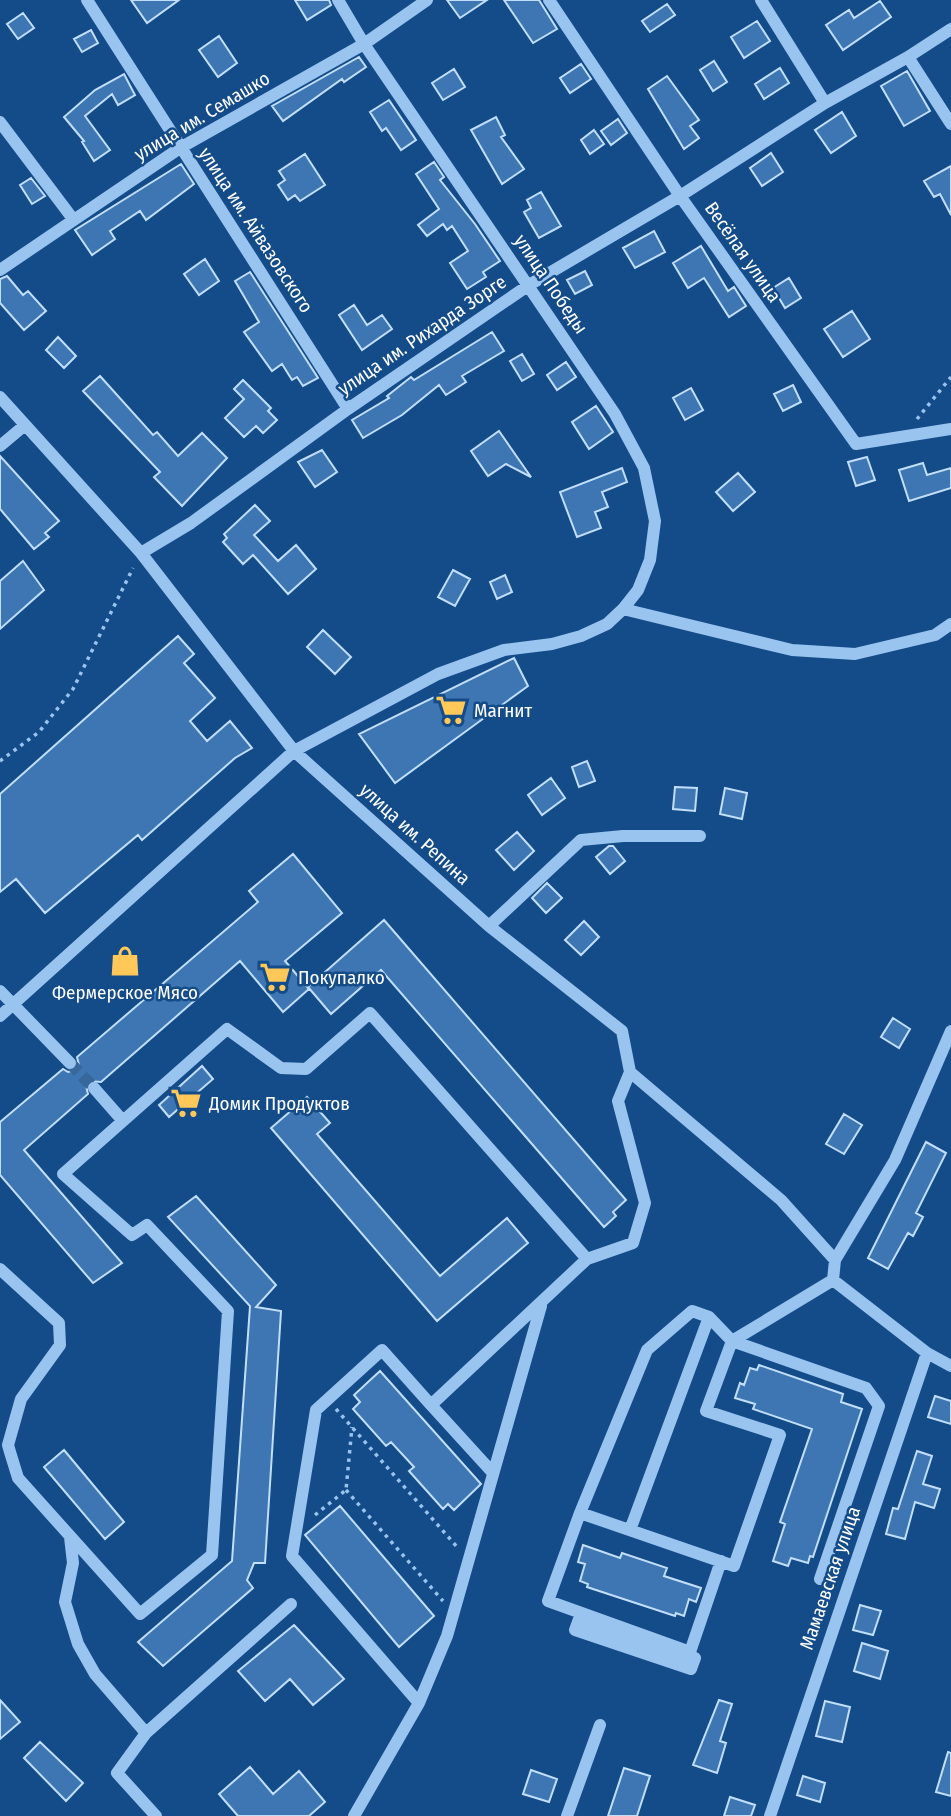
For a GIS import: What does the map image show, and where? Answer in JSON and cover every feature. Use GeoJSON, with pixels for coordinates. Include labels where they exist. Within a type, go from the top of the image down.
{"type":"FeatureCollection","features":[{"type":"Feature","properties":{"kind":"street","name":"улица им. Айвазовского"},"geometry":{"type":"LineString","coordinates":[[87,0],[348,408]]}},
{"type":"Feature","properties":{"kind":"street","name":"улица Победы"},"geometry":{"type":"LineString","coordinates":[[338,0],[364,44],[615,414],[644,468],[655,521],[650,560],[638,590],[623,609]]}},
{"type":"Feature","properties":{"kind":"street","name":"улица им. Семашко"},"geometry":{"type":"LineString","coordinates":[[0,271],[180,148],[364,44],[427,0]]}},
{"type":"Feature","properties":{"kind":"street","name":"Весёлая улица"},"geometry":{"type":"LineString","coordinates":[[549,0],[680,196],[856,444],[951,429]]}},
{"type":"Feature","properties":{"kind":"street"},"geometry":{"type":"LineString","coordinates":[[761,0],[825,103]]}},
{"type":"Feature","properties":{"kind":"street","name":"улица им. Рихарда Зорге"},"geometry":{"type":"LineString","coordinates":[[141,554],[191,523],[348,408],[528,285],[680,196],[825,103],[908,57],[951,29]]}},
{"type":"Feature","properties":{"kind":"street"},"geometry":{"type":"LineString","coordinates":[[908,57],[951,124]]}},
{"type":"Feature","properties":{"kind":"street"},"geometry":{"type":"LineString","coordinates":[[0,122],[73,219]]}},
{"type":"Feature","properties":{"kind":"street","name":"улица им. Репина"},"geometry":{"type":"LineString","coordinates":[[0,397],[141,554],[293,751],[489,926],[622,1031],[629,1072]]}},
{"type":"Feature","properties":{"kind":"street"},"geometry":{"type":"LineString","coordinates":[[0,446],[25,425]]}},
{"type":"Feature","properties":{"kind":"street"},"geometry":{"type":"LineString","coordinates":[[0,1016],[293,751],[438,674],[504,650],[552,644],[581,635],[607,624],[623,609],[792,650],[855,654],[936,635],[951,624]]}},
{"type":"Feature","properties":{"kind":"street"},"geometry":{"type":"LineString","coordinates":[[489,926],[581,840],[623,836],[700,836]]}},
{"type":"Feature","properties":{"kind":"street"},"geometry":{"type":"LineString","coordinates":[[0,991],[70,1063]]}},
{"type":"Feature","properties":{"kind":"street"},"geometry":{"type":"LineString","coordinates":[[0,1269],[59,1324],[60,1345],[20,1399],[5,1453],[18,1478],[140,1614],[212,1555],[228,1311],[147,1225],[132,1235],[63,1174],[227,1029],[281,1068],[306,1069],[370,1013],[587,1259]]}},
{"type":"Feature","properties":{"kind":"street"},"geometry":{"type":"LineString","coordinates":[[834,1280],[835,1261],[895,1160],[951,1031]]}},
{"type":"Feature","properties":{"kind":"street"},"geometry":{"type":"LineString","coordinates":[[431,1405],[541,1306],[587,1259],[633,1243],[645,1203],[618,1101],[629,1072],[781,1200],[835,1261]]}},
{"type":"Feature","properties":{"kind":"street"},"geometry":{"type":"LineString","coordinates":[[94,1088],[123,1121]]}},
{"type":"Feature","properties":{"kind":"street"},"geometry":{"type":"LineString","coordinates":[[580,1513],[734,1566],[780,1435],[706,1411],[732,1341],[834,1280]]}},
{"type":"Feature","properties":{"kind":"street"},"geometry":{"type":"LineString","coordinates":[[834,1280],[927,1353],[951,1366]]}},
{"type":"Feature","properties":{"kind":"street"},"geometry":{"type":"LineString","coordinates":[[354,1816],[419,1703],[453,1613],[541,1306]]}},
{"type":"Feature","properties":{"kind":"street"},"geometry":{"type":"LineString","coordinates":[[721,1561],[690,1652],[548,1601],[580,1513],[647,1350],[692,1311],[709,1317],[732,1341],[866,1388],[879,1406],[820,1579]]}},
{"type":"Feature","properties":{"kind":"street"},"geometry":{"type":"LineString","coordinates":[[630,1530],[709,1317]]}},
{"type":"Feature","properties":{"kind":"street"},"geometry":{"type":"LineString","coordinates":[[419,1703],[292,1556],[316,1410],[382,1350],[493,1473]]}},
{"type":"Feature","properties":{"kind":"street"},"geometry":{"type":"LineString","coordinates":[[927,1353],[951,1353]]}},
{"type":"Feature","properties":{"kind":"street","name":"Мамаевская улица"},"geometry":{"type":"LineString","coordinates":[[770,1816],[927,1353]]}},
{"type":"Feature","properties":{"kind":"street"},"geometry":{"type":"LineString","coordinates":[[70,1537],[73,1563],[65,1602],[78,1644],[95,1674],[146,1733]]}},
{"type":"Feature","properties":{"kind":"street"},"geometry":{"type":"LineString","coordinates":[[156,1816],[117,1773],[146,1733],[291,1604]]}},
{"type":"Feature","properties":{"kind":"street"},"geometry":{"type":"LineString","coordinates":[[579,1619],[695,1658],[691,1669],[575,1630],[579,1619]]}},
{"type":"Feature","properties":{"kind":"street"},"geometry":{"type":"LineString","coordinates":[[566,1816],[600,1724]]}},
{"type":"Feature","properties":{"kind":"path"},"geometry":{"type":"LineString","coordinates":[[902,437],[951,377]]}},
{"type":"Feature","properties":{"kind":"path"},"geometry":{"type":"LineString","coordinates":[[0,761],[39,732],[73,690],[141,554]]}},
{"type":"Feature","properties":{"kind":"path"},"geometry":{"type":"LineString","coordinates":[[328,1399],[468,1560]]}},
{"type":"Feature","properties":{"kind":"path"},"geometry":{"type":"LineString","coordinates":[[352,1427],[346,1490],[453,1613]]}},
{"type":"Feature","properties":{"kind":"path"},"geometry":{"type":"LineString","coordinates":[[296,1529],[346,1490]]}},
{"type":"Feature","properties":{"kind":"building"},"geometry":{"type":"Polygon","coordinates":[[[131,0],[179,0],[147,23],[131,0]]]}},
{"type":"Feature","properties":{"kind":"building"},"geometry":{"type":"Polygon","coordinates":[[[295,0],[329,0],[331,5],[307,20],[295,0]]]}},
{"type":"Feature","properties":{"kind":"building"},"geometry":{"type":"Polygon","coordinates":[[[447,0],[487,0],[460,18],[447,0]]]}},
{"type":"Feature","properties":{"kind":"building"},"geometry":{"type":"Polygon","coordinates":[[[504,0],[539,0],[557,29],[533,43],[504,0]]]}},
{"type":"Feature","properties":{"kind":"building"},"geometry":{"type":"Polygon","coordinates":[[[880,1],[891,17],[843,50],[826,25],[849,10],[854,18],[880,1]]]}},
{"type":"Feature","properties":{"kind":"building"},"geometry":{"type":"Polygon","coordinates":[[[667,4],[675,15],[650,32],[642,21],[667,4]]]}},
{"type":"Feature","properties":{"kind":"building"},"geometry":{"type":"Polygon","coordinates":[[[23,13],[34,28],[18,39],[7,24],[23,13]]]}},
{"type":"Feature","properties":{"kind":"building"},"geometry":{"type":"Polygon","coordinates":[[[757,21],[770,41],[744,58],[731,37],[757,21]]]}},
{"type":"Feature","properties":{"kind":"building"},"geometry":{"type":"Polygon","coordinates":[[[91,30],[98,43],[82,52],[74,39],[91,30]]]}},
{"type":"Feature","properties":{"kind":"building"},"geometry":{"type":"Polygon","coordinates":[[[219,36],[237,63],[218,77],[199,50],[219,36]]]}},
{"type":"Feature","properties":{"kind":"building"},"geometry":{"type":"Polygon","coordinates":[[[359,57],[366,67],[344,82],[342,79],[283,121],[272,106],[359,57]]]}},
{"type":"Feature","properties":{"kind":"building"},"geometry":{"type":"Polygon","coordinates":[[[714,61],[727,82],[713,91],[700,70],[714,61]]]}},
{"type":"Feature","properties":{"kind":"building"},"geometry":{"type":"Polygon","coordinates":[[[581,64],[591,79],[570,93],[560,78],[581,64]]]}},
{"type":"Feature","properties":{"kind":"building"},"geometry":{"type":"Polygon","coordinates":[[[780,68],[789,83],[764,99],[755,84],[780,68]]]}},
{"type":"Feature","properties":{"kind":"building"},"geometry":{"type":"Polygon","coordinates":[[[454,69],[465,87],[443,100],[432,83],[454,69]]]}},
{"type":"Feature","properties":{"kind":"building"},"geometry":{"type":"Polygon","coordinates":[[[907,71],[930,111],[904,126],[881,86],[907,71]]]}},
{"type":"Feature","properties":{"kind":"building"},"geometry":{"type":"Polygon","coordinates":[[[124,74],[135,95],[118,105],[112,94],[85,116],[110,150],[94,161],[82,142],[84,141],[64,117],[95,90],[124,74]]]}},
{"type":"Feature","properties":{"kind":"building"},"geometry":{"type":"Polygon","coordinates":[[[667,76],[699,120],[690,126],[699,138],[684,149],[648,89],[667,76]]]}},
{"type":"Feature","properties":{"kind":"building"},"geometry":{"type":"Polygon","coordinates":[[[389,100],[416,140],[401,150],[386,128],[382,131],[370,112],[389,100]]]}},
{"type":"Feature","properties":{"kind":"building"},"geometry":{"type":"Polygon","coordinates":[[[842,112],[856,136],[831,153],[815,130],[842,112]]]}},
{"type":"Feature","properties":{"kind":"building"},"geometry":{"type":"Polygon","coordinates":[[[496,117],[505,135],[501,137],[524,169],[502,184],[471,130],[496,117]]]}},
{"type":"Feature","properties":{"kind":"building"},"geometry":{"type":"Polygon","coordinates":[[[618,119],[627,133],[611,145],[601,131],[618,119]]]}},
{"type":"Feature","properties":{"kind":"building"},"geometry":{"type":"Polygon","coordinates":[[[594,130],[604,144],[590,154],[581,140],[594,130]]]}},
{"type":"Feature","properties":{"kind":"building"},"geometry":{"type":"Polygon","coordinates":[[[771,153],[783,172],[762,186],[750,168],[771,153]]]}},
{"type":"Feature","properties":{"kind":"building"},"geometry":{"type":"Polygon","coordinates":[[[305,154],[325,185],[300,201],[295,195],[288,200],[278,185],[285,180],[279,171],[305,154]]]}},
{"type":"Feature","properties":{"kind":"building"},"geometry":{"type":"Polygon","coordinates":[[[434,162],[444,177],[440,180],[500,261],[483,272],[486,277],[467,289],[450,263],[468,251],[452,226],[447,230],[443,224],[427,236],[418,225],[439,209],[416,174],[434,162]]]}},
{"type":"Feature","properties":{"kind":"building"},"geometry":{"type":"Polygon","coordinates":[[[181,164],[194,184],[146,220],[140,211],[110,231],[115,239],[92,255],[75,230],[181,164]]]}},
{"type":"Feature","properties":{"kind":"building"},"geometry":{"type":"Polygon","coordinates":[[[951,166],[951,215],[940,194],[934,197],[924,181],[951,166]]]}},
{"type":"Feature","properties":{"kind":"building"},"geometry":{"type":"Polygon","coordinates":[[[31,178],[45,196],[32,204],[20,185],[31,178]]]}},
{"type":"Feature","properties":{"kind":"building"},"geometry":{"type":"Polygon","coordinates":[[[541,192],[561,226],[539,238],[524,212],[531,208],[527,200],[541,192]]]}},
{"type":"Feature","properties":{"kind":"building"},"geometry":{"type":"Polygon","coordinates":[[[654,231],[665,252],[635,268],[623,248],[654,231]]]}},
{"type":"Feature","properties":{"kind":"building"},"geometry":{"type":"Polygon","coordinates":[[[701,246],[728,291],[734,287],[746,306],[729,317],[704,278],[688,288],[673,263],[701,246]]]}},
{"type":"Feature","properties":{"kind":"building"},"geometry":{"type":"Polygon","coordinates":[[[205,259],[219,281],[199,295],[184,274],[205,259]]]}},
{"type":"Feature","properties":{"kind":"building"},"geometry":{"type":"Polygon","coordinates":[[[585,271],[592,285],[575,294],[567,280],[585,271]]]}},
{"type":"Feature","properties":{"kind":"building"},"geometry":{"type":"Polygon","coordinates":[[[250,272],[318,378],[303,386],[297,377],[292,380],[282,364],[272,371],[244,332],[259,322],[235,281],[250,272]]]}},
{"type":"Feature","properties":{"kind":"building"},"geometry":{"type":"Polygon","coordinates":[[[7,276],[23,295],[28,291],[46,311],[24,330],[0,303],[0,279],[7,276]]]}},
{"type":"Feature","properties":{"kind":"building"},"geometry":{"type":"Polygon","coordinates":[[[789,278],[801,298],[785,308],[773,288],[789,278]]]}},
{"type":"Feature","properties":{"kind":"building"},"geometry":{"type":"Polygon","coordinates":[[[354,305],[367,325],[382,315],[392,329],[362,350],[339,315],[354,305]]]}},
{"type":"Feature","properties":{"kind":"building"},"geometry":{"type":"Polygon","coordinates":[[[852,311],[870,339],[843,357],[824,329],[852,311]]]}},
{"type":"Feature","properties":{"kind":"building"},"geometry":{"type":"Polygon","coordinates":[[[492,332],[504,351],[462,376],[466,382],[446,395],[439,385],[402,415],[363,438],[352,420],[389,398],[387,396],[411,377],[414,380],[492,332]]]}},
{"type":"Feature","properties":{"kind":"building"},"geometry":{"type":"Polygon","coordinates":[[[58,337],[76,356],[64,368],[46,350],[58,337]]]}},
{"type":"Feature","properties":{"kind":"building"},"geometry":{"type":"Polygon","coordinates":[[[522,354],[534,374],[522,381],[510,361],[522,354]]]}},
{"type":"Feature","properties":{"kind":"building"},"geometry":{"type":"Polygon","coordinates":[[[566,362],[576,377],[557,390],[547,375],[566,362]]]}},
{"type":"Feature","properties":{"kind":"building"},"geometry":{"type":"Polygon","coordinates":[[[100,376],[153,435],[157,432],[178,456],[202,433],[227,458],[182,506],[154,477],[160,472],[83,391],[100,376]]]}},
{"type":"Feature","properties":{"kind":"building"},"geometry":{"type":"Polygon","coordinates":[[[243,380],[271,408],[268,411],[277,420],[263,433],[256,426],[244,437],[225,418],[244,399],[234,389],[243,380]]]}},
{"type":"Feature","properties":{"kind":"building"},"geometry":{"type":"Polygon","coordinates":[[[793,385],[801,402],[783,411],[774,394],[793,385]]]}},
{"type":"Feature","properties":{"kind":"building"},"geometry":{"type":"Polygon","coordinates":[[[691,388],[703,410],[685,420],[673,398],[691,388]]]}},
{"type":"Feature","properties":{"kind":"building"},"geometry":{"type":"Polygon","coordinates":[[[596,406],[613,432],[589,449],[572,422],[596,406]]]}},
{"type":"Feature","properties":{"kind":"building"},"geometry":{"type":"Polygon","coordinates":[[[499,431],[531,477],[506,464],[488,476],[471,451],[499,431]]]}},
{"type":"Feature","properties":{"kind":"building"},"geometry":{"type":"Polygon","coordinates":[[[322,450],[337,472],[315,487],[298,462],[322,450]]]}},
{"type":"Feature","properties":{"kind":"building"},"geometry":{"type":"Polygon","coordinates":[[[0,456],[59,521],[45,533],[49,537],[34,549],[0,509],[0,456]]]}},
{"type":"Feature","properties":{"kind":"building"},"geometry":{"type":"Polygon","coordinates":[[[867,457],[875,480],[856,486],[848,462],[867,457]]]}},
{"type":"Feature","properties":{"kind":"building"},"geometry":{"type":"Polygon","coordinates":[[[923,463],[927,475],[951,468],[951,488],[909,501],[899,470],[923,463]]]}},
{"type":"Feature","properties":{"kind":"building"},"geometry":{"type":"Polygon","coordinates":[[[622,468],[627,482],[602,492],[608,507],[595,512],[601,528],[577,537],[560,492],[622,468]]]}},
{"type":"Feature","properties":{"kind":"building"},"geometry":{"type":"Polygon","coordinates":[[[738,473],[755,492],[733,511],[716,492],[738,473]]]}},
{"type":"Feature","properties":{"kind":"building"},"geometry":{"type":"Polygon","coordinates":[[[255,505],[270,521],[254,535],[278,561],[296,545],[316,569],[288,594],[253,555],[243,564],[223,542],[227,538],[224,534],[255,505]]]}},
{"type":"Feature","properties":{"kind":"building"},"geometry":{"type":"Polygon","coordinates":[[[23,561],[44,590],[0,629],[0,581],[23,561]]]}},
{"type":"Feature","properties":{"kind":"building"},"geometry":{"type":"Polygon","coordinates":[[[453,570],[470,579],[455,606],[438,597],[453,570]]]}},
{"type":"Feature","properties":{"kind":"building"},"geometry":{"type":"Polygon","coordinates":[[[505,575],[512,592],[497,599],[490,582],[505,575]]]}},
{"type":"Feature","properties":{"kind":"building"},"geometry":{"type":"Polygon","coordinates":[[[323,630],[351,657],[335,674],[307,647],[323,630]]]}},
{"type":"Feature","properties":{"kind":"building"},"geometry":{"type":"Polygon","coordinates":[[[178,636],[194,654],[184,663],[215,698],[190,721],[207,741],[230,721],[252,748],[235,758],[142,840],[138,835],[45,913],[16,879],[0,892],[0,794],[178,636]]]}},
{"type":"Feature","properties":{"kind":"building","name":"Магнит"},"geometry":{"type":"Polygon","coordinates":[[[514,658],[528,686],[395,783],[359,734],[514,658]]]}},
{"type":"Feature","properties":{"kind":"building"},"geometry":{"type":"Polygon","coordinates":[[[587,761],[595,781],[579,787],[572,767],[587,761]]]}},
{"type":"Feature","properties":{"kind":"building"},"geometry":{"type":"Polygon","coordinates":[[[551,778],[565,798],[542,815],[528,795],[551,778]]]}},
{"type":"Feature","properties":{"kind":"building"},"geometry":{"type":"Polygon","coordinates":[[[675,787],[697,788],[695,811],[673,809],[675,787]]]}},
{"type":"Feature","properties":{"kind":"building"},"geometry":{"type":"Polygon","coordinates":[[[725,788],[747,793],[742,819],[720,814],[725,788]]]}},
{"type":"Feature","properties":{"kind":"building"},"geometry":{"type":"Polygon","coordinates":[[[517,832],[534,851],[514,870],[496,850],[517,832]]]}},
{"type":"Feature","properties":{"kind":"building"},"geometry":{"type":"Polygon","coordinates":[[[609,846],[613,846],[625,861],[610,874],[596,857],[609,846]]]}},
{"type":"Feature","properties":{"kind":"building"},"geometry":{"type":"Polygon","coordinates":[[[293,854],[342,913],[285,961],[309,989],[283,1012],[240,961],[101,1082],[89,1081],[86,1086],[88,1094],[24,1150],[122,1263],[93,1283],[0,1175],[0,1122],[63,1069],[68,1072],[76,1070],[79,1065],[77,1057],[258,902],[249,891],[293,854]]]}},
{"type":"Feature","properties":{"kind":"building"},"geometry":{"type":"Polygon","coordinates":[[[547,883],[562,898],[546,913],[532,898],[547,883]]]}},
{"type":"Feature","properties":{"kind":"building"},"geometry":{"type":"Polygon","coordinates":[[[384,920],[626,1200],[613,1212],[616,1216],[604,1227],[381,970],[331,1014],[308,987],[384,920]]]}},
{"type":"Feature","properties":{"kind":"building"},"geometry":{"type":"Polygon","coordinates":[[[584,921],[599,937],[581,955],[565,940],[584,921]]]}},
{"type":"Feature","properties":{"kind":"building"},"geometry":{"type":"Polygon","coordinates":[[[893,1018],[910,1029],[899,1048],[881,1037],[893,1018]]]}},
{"type":"Feature","properties":{"kind":"building"},"geometry":{"type":"Polygon","coordinates":[[[202,1066],[213,1079],[169,1117],[159,1105],[202,1066]]]}},
{"type":"Feature","properties":{"kind":"building"},"geometry":{"type":"Polygon","coordinates":[[[307,1097],[330,1123],[317,1134],[440,1276],[507,1218],[528,1243],[437,1321],[271,1128],[307,1097]]]}},
{"type":"Feature","properties":{"kind":"building"},"geometry":{"type":"Polygon","coordinates":[[[844,1114],[862,1125],[844,1154],[826,1144],[844,1114]]]}},
{"type":"Feature","properties":{"kind":"building"},"geometry":{"type":"Polygon","coordinates":[[[926,1142],[946,1153],[916,1213],[923,1217],[913,1236],[908,1233],[888,1269],[868,1258],[926,1142]]]}},
{"type":"Feature","properties":{"kind":"building"},"geometry":{"type":"Polygon","coordinates":[[[196,1196],[276,1285],[256,1307],[281,1311],[265,1563],[254,1563],[247,1580],[253,1588],[163,1666],[138,1642],[232,1561],[250,1306],[168,1217],[196,1196]]]}},
{"type":"Feature","properties":{"kind":"building"},"geometry":{"type":"Polygon","coordinates":[[[759,1365],[843,1394],[841,1402],[862,1409],[813,1557],[810,1556],[808,1563],[791,1558],[788,1566],[773,1561],[785,1524],[780,1522],[812,1429],[753,1409],[755,1404],[735,1398],[740,1383],[744,1385],[750,1368],[757,1370],[759,1365]]]}},
{"type":"Feature","properties":{"kind":"building"},"geometry":{"type":"Polygon","coordinates":[[[380,1371],[481,1484],[454,1510],[448,1504],[443,1509],[409,1471],[414,1467],[391,1442],[386,1446],[353,1409],[360,1402],[354,1395],[380,1371]]]}},
{"type":"Feature","properties":{"kind":"building"},"geometry":{"type":"Polygon","coordinates":[[[935,1396],[951,1401],[951,1424],[928,1417],[935,1396]]]}},
{"type":"Feature","properties":{"kind":"building"},"geometry":{"type":"Polygon","coordinates":[[[64,1450],[124,1522],[105,1539],[44,1467],[64,1450]]]}},
{"type":"Feature","properties":{"kind":"building"},"geometry":{"type":"Polygon","coordinates":[[[917,1451],[932,1456],[923,1484],[940,1489],[934,1508],[915,1502],[905,1539],[886,1534],[893,1508],[898,1509],[917,1451]]]}},
{"type":"Feature","properties":{"kind":"building"},"geometry":{"type":"Polygon","coordinates":[[[340,1506],[434,1616],[399,1647],[305,1535],[340,1506]]]}},
{"type":"Feature","properties":{"kind":"building"},"geometry":{"type":"Polygon","coordinates":[[[583,1545],[620,1558],[622,1553],[667,1568],[664,1576],[701,1588],[696,1602],[689,1599],[684,1616],[676,1613],[675,1616],[587,1587],[588,1584],[580,1581],[585,1564],[578,1562],[583,1545]]]}},
{"type":"Feature","properties":{"kind":"building"},"geometry":{"type":"Polygon","coordinates":[[[860,1605],[881,1611],[873,1635],[853,1630],[860,1605]]]}},
{"type":"Feature","properties":{"kind":"building"},"geometry":{"type":"Polygon","coordinates":[[[294,1625],[344,1679],[313,1705],[290,1679],[265,1701],[238,1671],[294,1625]]]}},
{"type":"Feature","properties":{"kind":"building"},"geometry":{"type":"Polygon","coordinates":[[[862,1643],[888,1651],[880,1679],[854,1671],[862,1643]]]}},
{"type":"Feature","properties":{"kind":"building"},"geometry":{"type":"Polygon","coordinates":[[[0,1700],[20,1722],[0,1739],[0,1700]]]}},
{"type":"Feature","properties":{"kind":"building"},"geometry":{"type":"Polygon","coordinates":[[[719,1700],[732,1704],[720,1741],[726,1743],[717,1773],[693,1765],[719,1700]]]}},
{"type":"Feature","properties":{"kind":"building"},"geometry":{"type":"Polygon","coordinates":[[[825,1701],[850,1707],[842,1742],[816,1736],[825,1701]]]}},
{"type":"Feature","properties":{"kind":"building"},"geometry":{"type":"Polygon","coordinates":[[[40,1742],[83,1783],[66,1801],[24,1758],[40,1742]]]}},
{"type":"Feature","properties":{"kind":"building"},"geometry":{"type":"Polygon","coordinates":[[[948,1752],[951,1753],[951,1796],[936,1792],[948,1752]]]}},
{"type":"Feature","properties":{"kind":"building"},"geometry":{"type":"Polygon","coordinates":[[[250,1767],[273,1794],[299,1771],[325,1802],[309,1816],[238,1816],[219,1794],[250,1767]]]}},
{"type":"Feature","properties":{"kind":"building"},"geometry":{"type":"Polygon","coordinates":[[[624,1768],[650,1776],[637,1816],[608,1816],[624,1768]]]}},
{"type":"Feature","properties":{"kind":"building"},"geometry":{"type":"Polygon","coordinates":[[[531,1770],[557,1779],[549,1802],[523,1794],[531,1770]]]}},
{"type":"Feature","properties":{"kind":"building"},"geometry":{"type":"Polygon","coordinates":[[[803,1776],[825,1783],[820,1802],[797,1795],[803,1776]]]}},
{"type":"Feature","properties":{"kind":"building"},"geometry":{"type":"Polygon","coordinates":[[[730,1797],[755,1805],[751,1816],[724,1816],[730,1797]]]}},
{"type":"Feature","properties":{"kind":"tunnel"},"geometry":{"type":"LineString","coordinates":[[70,1063],[94,1088]]}},
{"type":"Feature","properties":{"kind":"place","name":"Магнит"},"geometry":{"type":"Point","coordinates":[451,710]}},
{"type":"Feature","properties":{"kind":"place","name":"Фермерское Мясо"},"geometry":{"type":"Point","coordinates":[125,961]}},
{"type":"Feature","properties":{"kind":"place","name":"Покупалко"},"geometry":{"type":"Point","coordinates":[275,977]}},
{"type":"Feature","properties":{"kind":"place","name":"Домик Продуктов"},"geometry":{"type":"Point","coordinates":[186,1103]}}]}
